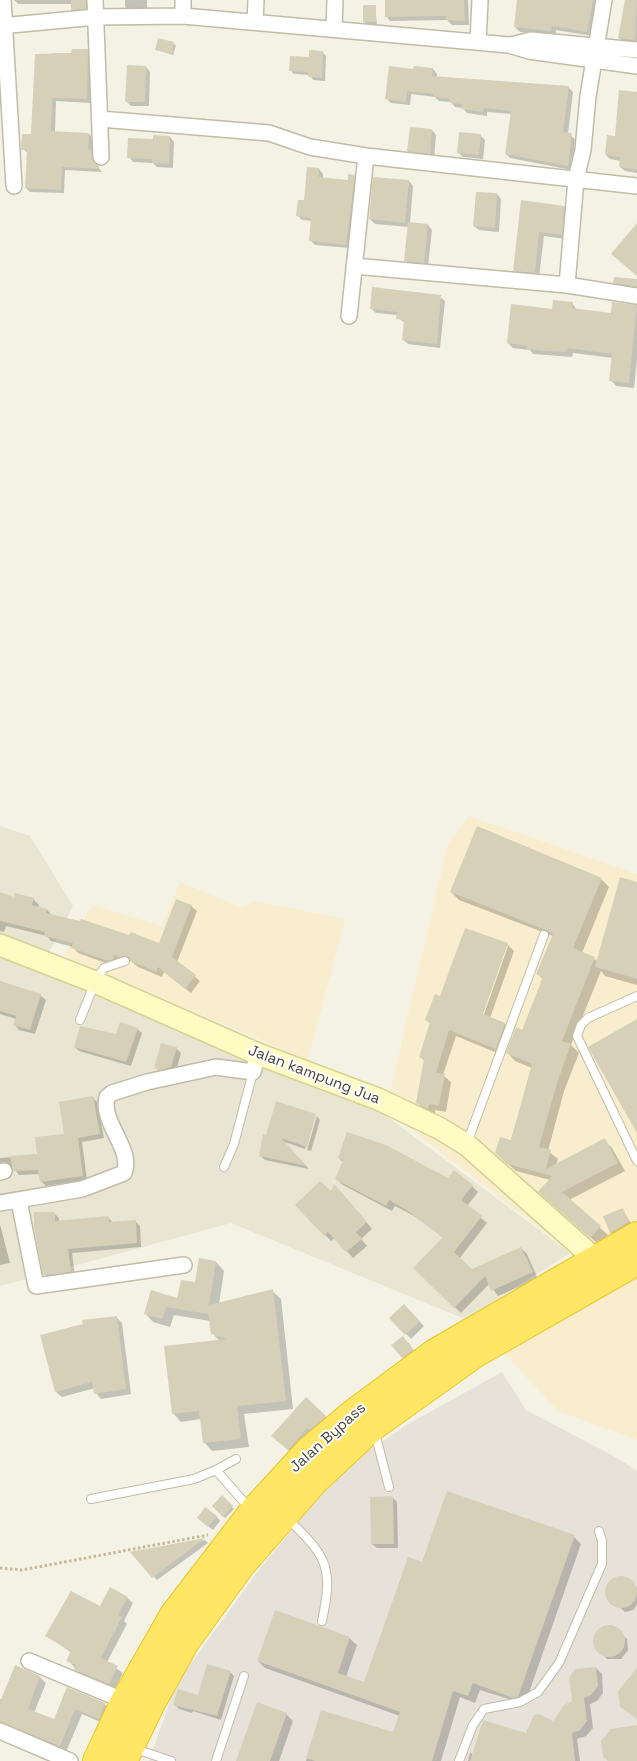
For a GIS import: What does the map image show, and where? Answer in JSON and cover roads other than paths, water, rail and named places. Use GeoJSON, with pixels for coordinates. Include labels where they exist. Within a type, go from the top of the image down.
{"type":"FeatureCollection","features":[{"type":"Feature","properties":{"kind":"highway","name":"Jalan Bypass"},"geometry":{"type":"LineString","coordinates":[[126,1754],[231,1552],[254,1512],[309,1451],[354,1413],[427,1358],[637,1236]]}},
{"type":"Feature","properties":{"kind":"highway","name":"Jalan Bypass"},"geometry":{"type":"LineString","coordinates":[[97,1761],[125,1701],[174,1615],[231,1552],[284,1515],[314,1481],[373,1426],[474,1354],[634,1266]]}},
{"type":"Feature","properties":{"kind":"street"},"geometry":{"type":"LineString","coordinates":[[3,0],[2,25],[14,186]]}},
{"type":"Feature","properties":{"kind":"street"},"geometry":{"type":"LineString","coordinates":[[94,0],[101,157]]}},
{"type":"Feature","properties":{"kind":"street"},"geometry":{"type":"LineString","coordinates":[[184,0],[184,16]]}},
{"type":"Feature","properties":{"kind":"street"},"geometry":{"type":"LineString","coordinates":[[255,22],[256,0]]}},
{"type":"Feature","properties":{"kind":"street"},"geometry":{"type":"LineString","coordinates":[[334,28],[335,0]]}},
{"type":"Feature","properties":{"kind":"street"},"geometry":{"type":"LineString","coordinates":[[478,42],[480,0]]}},
{"type":"Feature","properties":{"kind":"street"},"geometry":{"type":"LineString","coordinates":[[567,286],[576,179],[583,150],[596,45],[604,0]]}},
{"type":"Feature","properties":{"kind":"street"},"geometry":{"type":"LineString","coordinates":[[2,25],[96,17],[184,16],[509,45],[529,51],[594,62],[637,66]]}},
{"type":"Feature","properties":{"kind":"street"},"geometry":{"type":"LineString","coordinates":[[509,45],[530,40],[637,50]]}},
{"type":"Feature","properties":{"kind":"street"},"geometry":{"type":"LineString","coordinates":[[100,118],[269,133],[310,147],[366,156],[637,186]]}},
{"type":"Feature","properties":{"kind":"street"},"geometry":{"type":"LineString","coordinates":[[349,316],[366,156]]}},
{"type":"Feature","properties":{"kind":"street"},"geometry":{"type":"LineString","coordinates":[[354,266],[567,286],[637,296]]}},
{"type":"Feature","properties":{"kind":"street","name":"Jalan kampung Jua"},"geometry":{"type":"LineString","coordinates":[[0,946],[95,982],[256,1063],[378,1099],[439,1128],[467,1145],[595,1259]]}},
{"type":"Feature","properties":{"kind":"street"},"geometry":{"type":"LineString","coordinates":[[0,1203],[82,1188],[124,1173],[126,1163],[122,1148],[105,1111],[107,1097],[112,1093],[147,1082],[216,1067],[256,1063]]}},
{"type":"Feature","properties":{"kind":"street"},"geometry":{"type":"LineString","coordinates":[[19,1201],[36,1286],[184,1265]]}},
{"type":"Feature","properties":{"kind":"street"},"geometry":{"type":"LineString","coordinates":[[29,1661],[125,1701]]}},
{"type":"Feature","properties":{"kind":"street"},"geometry":{"type":"LineString","coordinates":[[0,1731],[70,1761]]}},
{"type":"Feature","properties":{"kind":"lane"},"geometry":{"type":"LineString","coordinates":[[467,1145],[544,935]]}},
{"type":"Feature","properties":{"kind":"lane"},"geometry":{"type":"LineString","coordinates":[[80,1020],[95,982],[106,967],[125,961]]}},
{"type":"Feature","properties":{"kind":"lane"},"geometry":{"type":"LineString","coordinates":[[637,996],[588,1018],[581,1025],[577,1036],[637,1161]]}},
{"type":"Feature","properties":{"kind":"lane"},"geometry":{"type":"LineString","coordinates":[[224,1167],[234,1144],[256,1063]]}},
{"type":"Feature","properties":{"kind":"lane"},"geometry":{"type":"LineString","coordinates":[[373,1426],[389,1487]]}},
{"type":"Feature","properties":{"kind":"lane"},"geometry":{"type":"LineString","coordinates":[[91,1500],[194,1479],[236,1459]]}},
{"type":"Feature","properties":{"kind":"lane"},"geometry":{"type":"LineString","coordinates":[[216,1470],[254,1512]]}},
{"type":"Feature","properties":{"kind":"lane"},"geometry":{"type":"LineString","coordinates":[[284,1515],[315,1545],[323,1559],[328,1580],[322,1621]]}},
{"type":"Feature","properties":{"kind":"lane"},"geometry":{"type":"LineString","coordinates":[[459,1761],[472,1725],[484,1709],[520,1702],[538,1692],[559,1663],[602,1564],[602,1541],[599,1531]]}},
{"type":"Feature","properties":{"kind":"lane"},"geometry":{"type":"LineString","coordinates":[[216,1761],[244,1676]]}},
{"type":"Feature","properties":{"kind":"lane"},"geometry":{"type":"LineString","coordinates":[[126,1754],[171,1761]]}}]}
